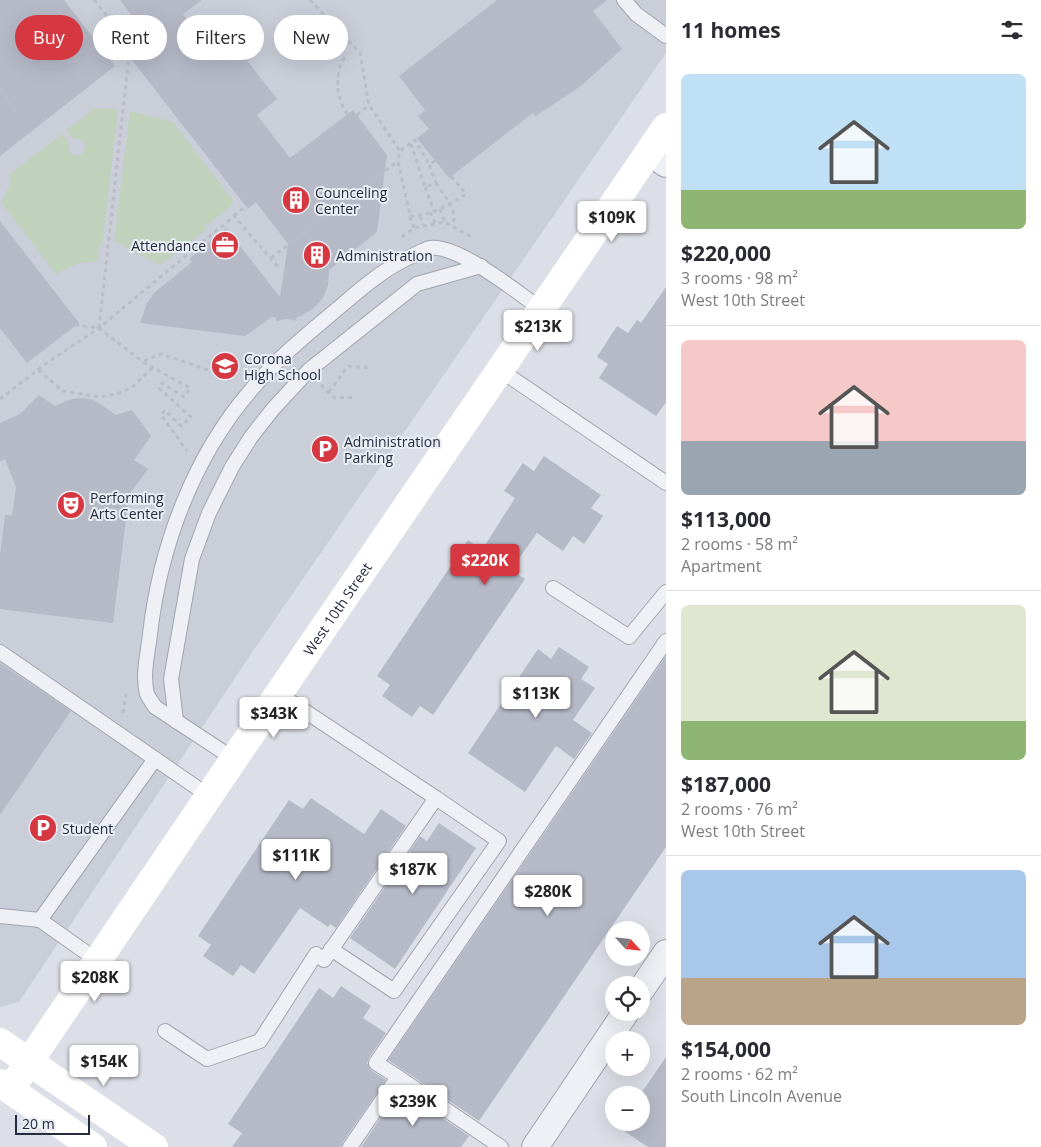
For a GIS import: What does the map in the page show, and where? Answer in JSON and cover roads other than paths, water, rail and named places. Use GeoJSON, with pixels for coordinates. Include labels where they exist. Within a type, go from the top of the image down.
{"type":"FeatureCollection","features":[{"type":"Feature","properties":{"kind":"main road","name":"West 10th Street"},"geometry":{"type":"LineString","coordinates":[[5,1087],[29,1062],[541,309],[657,158],[666,126]]}},
{"type":"Feature","properties":{"kind":"main road"},"geometry":{"type":"LineString","coordinates":[[0,1042],[154,1147]]}},
{"type":"Feature","properties":{"kind":"main road"},"geometry":{"type":"LineString","coordinates":[[5,1087],[94,1147]]}},
{"type":"Feature","properties":{"kind":"street"},"geometry":{"type":"LineString","coordinates":[[650,977],[666,953]]}},
{"type":"Feature","properties":{"kind":"street"},"geometry":{"type":"LineString","coordinates":[[535,1147],[620,1021]]}},
{"type":"Feature","properties":{"kind":"lane"},"geometry":{"type":"LineString","coordinates":[[624,0],[636,14],[666,36]]}},
{"type":"Feature","properties":{"kind":"lane"},"geometry":{"type":"LineString","coordinates":[[234,759],[155,707],[148,696],[146,676],[153,608],[171,537],[190,488],[216,437],[250,390],[290,349],[397,262],[430,248],[449,250],[481,266],[541,309]]}},
{"type":"Feature","properties":{"kind":"lane"},"geometry":{"type":"LineString","coordinates":[[176,722],[171,679],[192,559],[209,513],[232,467],[251,437],[273,409],[309,370],[417,284],[481,266]]}},
{"type":"Feature","properties":{"kind":"lane"},"geometry":{"type":"LineString","coordinates":[[500,370],[666,483]]}},
{"type":"Feature","properties":{"kind":"lane"},"geometry":{"type":"LineString","coordinates":[[553,588],[629,637],[666,592]]}},
{"type":"Feature","properties":{"kind":"lane"},"geometry":{"type":"LineString","coordinates":[[502,1147],[376,1062],[666,641]]}},
{"type":"Feature","properties":{"kind":"lane"},"geometry":{"type":"LineString","coordinates":[[0,652],[209,796]]}},
{"type":"Feature","properties":{"kind":"lane"},"geometry":{"type":"LineString","coordinates":[[279,694],[499,840],[394,991],[331,950]]}},
{"type":"Feature","properties":{"kind":"lane"},"geometry":{"type":"LineString","coordinates":[[40,920],[155,759]]}},
{"type":"Feature","properties":{"kind":"lane"},"geometry":{"type":"LineString","coordinates":[[165,1031],[207,1059],[260,1041],[316,954],[324,960],[436,798]]}},
{"type":"Feature","properties":{"kind":"lane"},"geometry":{"type":"LineString","coordinates":[[0,916],[40,920],[98,961]]}},
{"type":"Feature","properties":{"kind":"lane"},"geometry":{"type":"LineString","coordinates":[[350,1147],[398,1077]]}},
{"type":"Feature","properties":{"kind":"place","name":"Counceling Center"},"geometry":{"type":"Point","coordinates":[296,200]}},
{"type":"Feature","properties":{"kind":"place","name":"Attendance"},"geometry":{"type":"Point","coordinates":[225,245]}},
{"type":"Feature","properties":{"kind":"place","name":"Administration"},"geometry":{"type":"Point","coordinates":[317,255]}},
{"type":"Feature","properties":{"kind":"place","name":"Corona High School"},"geometry":{"type":"Point","coordinates":[225,366]}},
{"type":"Feature","properties":{"kind":"place","name":"Administration Parking"},"geometry":{"type":"Point","coordinates":[325,449]}},
{"type":"Feature","properties":{"kind":"place","name":"Performing Arts Center"},"geometry":{"type":"Point","coordinates":[71,505]}},
{"type":"Feature","properties":{"kind":"place","name":"Student"},"geometry":{"type":"Point","coordinates":[43,828]}}]}
